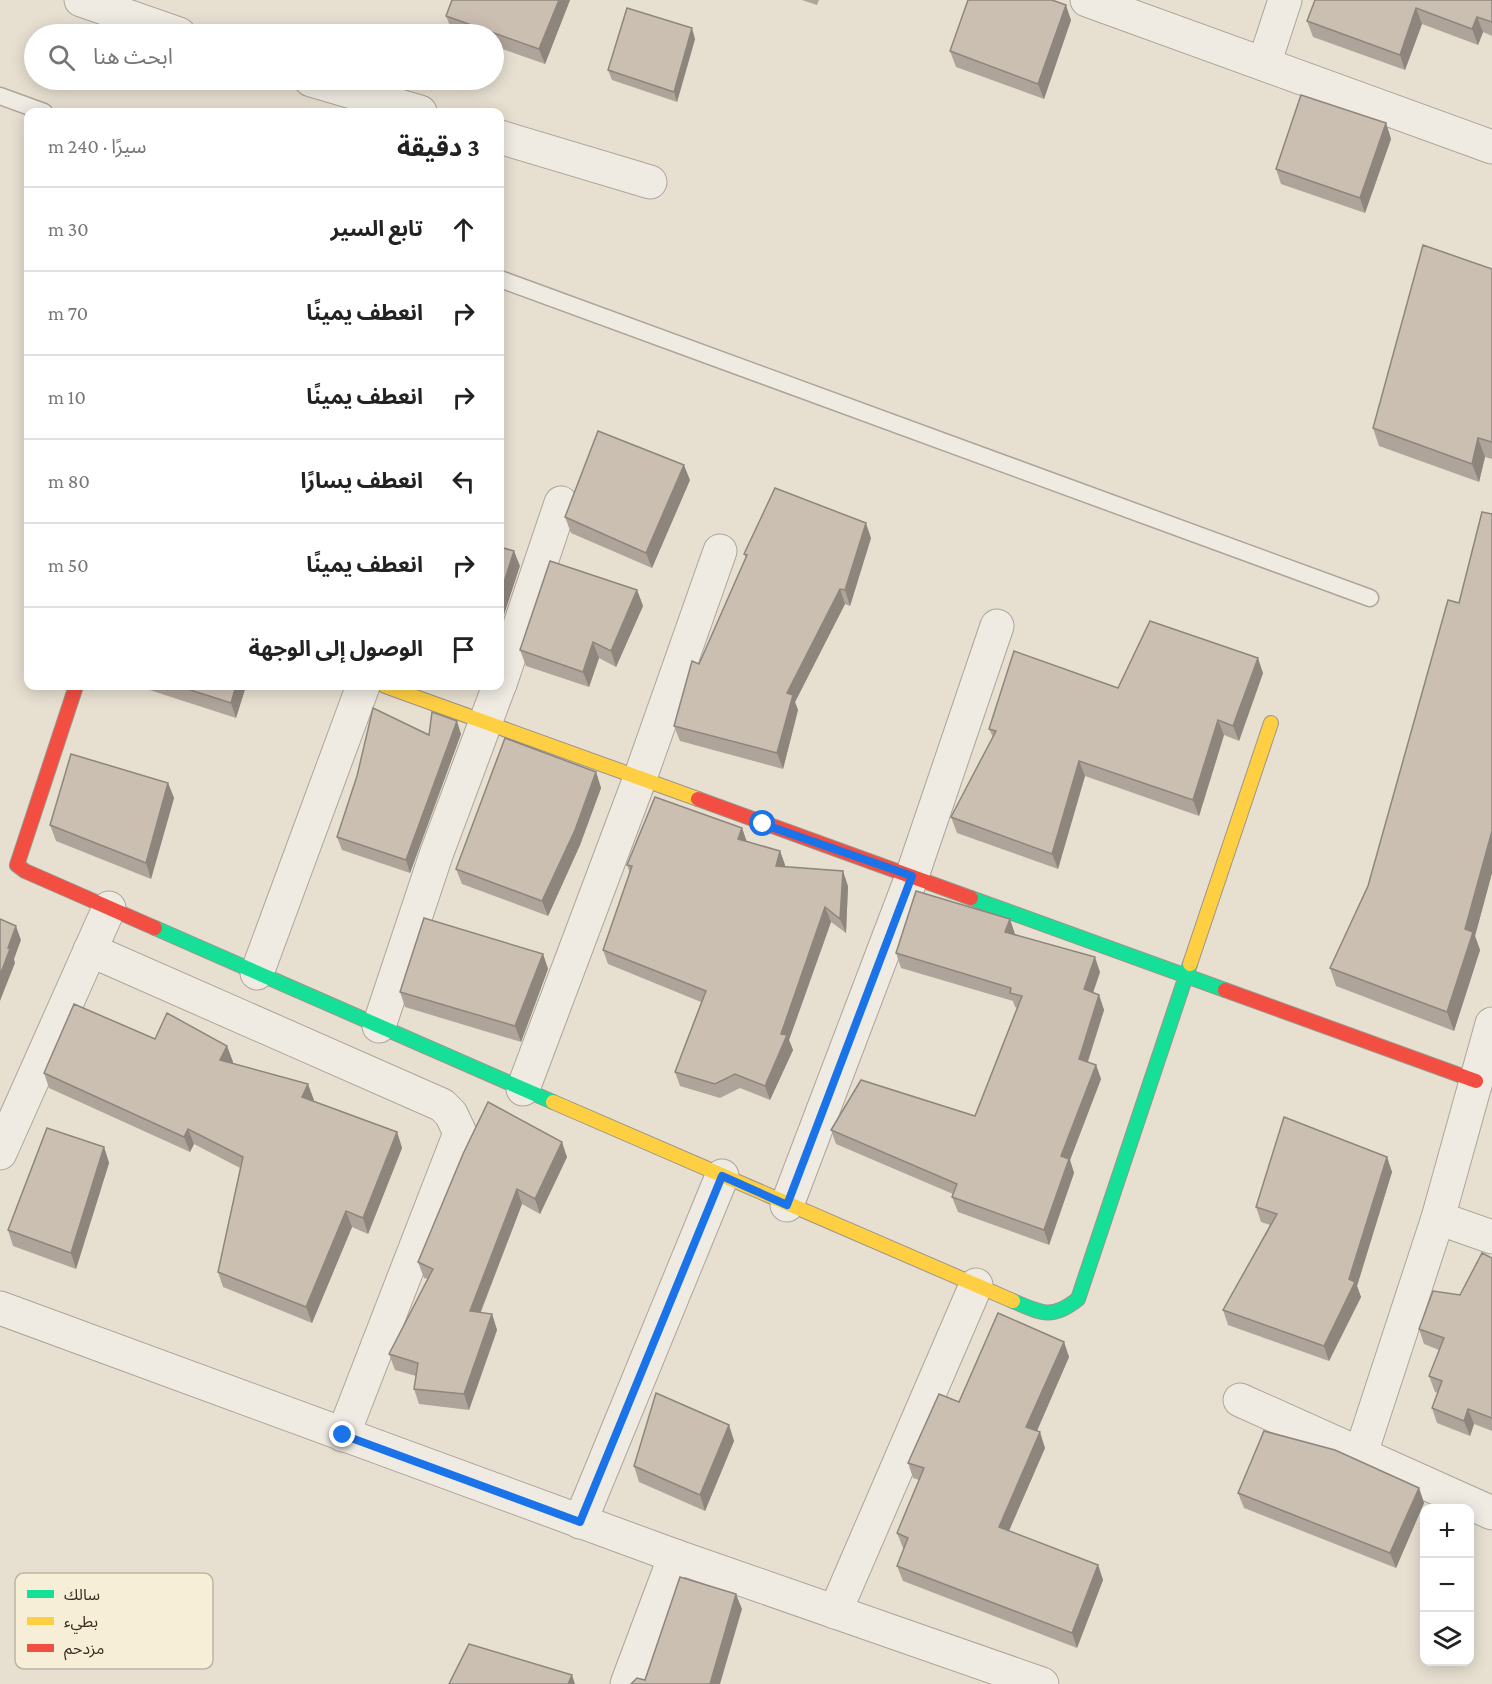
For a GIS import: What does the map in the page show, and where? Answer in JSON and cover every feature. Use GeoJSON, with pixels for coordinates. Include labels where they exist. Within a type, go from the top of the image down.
{"type":"FeatureCollection","features":[{"type":"Feature","properties":{"kind":"street"},"geometry":{"type":"LineString","coordinates":[[81,0],[149,24]]}},
{"type":"Feature","properties":{"kind":"street"},"geometry":{"type":"LineString","coordinates":[[1087,0],[1492,147]]}},
{"type":"Feature","properties":{"kind":"street"},"geometry":{"type":"LineString","coordinates":[[1264,64],[1285,0]]}},
{"type":"Feature","properties":{"kind":"street"},"geometry":{"type":"LineString","coordinates":[[345,90],[406,108]]}},
{"type":"Feature","properties":{"kind":"street"},"geometry":{"type":"LineString","coordinates":[[504,138],[651,183]]}},
{"type":"Feature","properties":{"kind":"street"},"geometry":{"type":"LineString","coordinates":[[504,670],[561,503]]}},
{"type":"Feature","properties":{"kind":"street"},"geometry":{"type":"LineString","coordinates":[[523,1089],[640,778],[720,551]]}},
{"type":"Feature","properties":{"kind":"street"},"geometry":{"type":"LineString","coordinates":[[787,1205],[912,876],[997,626]]}},
{"type":"Feature","properties":{"kind":"street"},"geometry":{"type":"LineString","coordinates":[[75,690],[17,865],[25,871],[787,1205],[1040,1312],[1063,1311],[1078,1299],[1133,1130],[1188,977],[1271,723]]}},
{"type":"Feature","properties":{"kind":"street"},"geometry":{"type":"LineString","coordinates":[[257,973],[362,690]]}},
{"type":"Feature","properties":{"kind":"street"},"geometry":{"type":"LineString","coordinates":[[396,690],[1476,1081]]}},
{"type":"Feature","properties":{"kind":"street"},"geometry":{"type":"LineString","coordinates":[[379,1026],[436,855],[497,690]]}},
{"type":"Feature","properties":{"kind":"street"},"geometry":{"type":"LineString","coordinates":[[0,1153],[109,908]]}},
{"type":"Feature","properties":{"kind":"street"},"geometry":{"type":"LineString","coordinates":[[90,950],[442,1105],[451,1114],[460,1133],[343,1435]]}},
{"type":"Feature","properties":{"kind":"street"},"geometry":{"type":"LineString","coordinates":[[1360,1456],[1438,1218],[1492,1024]]}},
{"type":"Feature","properties":{"kind":"street"},"geometry":{"type":"LineString","coordinates":[[580,1522],[722,1176]]}},
{"type":"Feature","properties":{"kind":"street"},"geometry":{"type":"LineString","coordinates":[[1438,1218],[1492,1237]]}},
{"type":"Feature","properties":{"kind":"street"},"geometry":{"type":"LineString","coordinates":[[835,1612],[976,1285]]}},
{"type":"Feature","properties":{"kind":"street"},"geometry":{"type":"LineString","coordinates":[[0,1308],[675,1557],[1042,1684]]}},
{"type":"Feature","properties":{"kind":"street"},"geometry":{"type":"LineString","coordinates":[[1240,1400],[1360,1456],[1492,1513]]}},
{"type":"Feature","properties":{"kind":"street"},"geometry":{"type":"LineString","coordinates":[[627,1684],[675,1557]]}},
{"type":"Feature","properties":{"kind":"lane"},"geometry":{"type":"LineString","coordinates":[[0,96],[33,108]]}},
{"type":"Feature","properties":{"kind":"lane"},"geometry":{"type":"LineString","coordinates":[[504,280],[1370,598]]}},
{"type":"Feature","properties":{"kind":"building"},"geometry":{"type":"Polygon","coordinates":[[[452,0],[559,0],[539,49],[504,37],[504,24],[469,24],[446,16],[452,0]]]}},
{"type":"Feature","properties":{"kind":"building"},"geometry":{"type":"Polygon","coordinates":[[[968,0],[1052,0],[1066,5],[1038,84],[950,51],[968,0]]]}},
{"type":"Feature","properties":{"kind":"building"},"geometry":{"type":"Polygon","coordinates":[[[1315,0],[1492,0],[1492,22],[1477,17],[1472,29],[1416,8],[1400,55],[1307,21],[1315,0]]]}},
{"type":"Feature","properties":{"kind":"building"},"geometry":{"type":"Polygon","coordinates":[[[627,8],[692,28],[674,92],[608,70],[627,8]]]}},
{"type":"Feature","properties":{"kind":"building"},"geometry":{"type":"Polygon","coordinates":[[[1301,95],[1386,123],[1360,198],[1276,169],[1301,95]]]}},
{"type":"Feature","properties":{"kind":"building"},"geometry":{"type":"Polygon","coordinates":[[[1423,245],[1492,269],[1492,442],[1478,438],[1472,464],[1373,428],[1423,245]]]}},
{"type":"Feature","properties":{"kind":"building"},"geometry":{"type":"Polygon","coordinates":[[[598,431],[684,465],[646,553],[565,517],[598,431]]]}},
{"type":"Feature","properties":{"kind":"building"},"geometry":{"type":"Polygon","coordinates":[[[775,488],[866,523],[845,590],[840,589],[787,693],[793,695],[777,753],[674,726],[692,661],[699,664],[747,555],[744,554],[775,488]]]}},
{"type":"Feature","properties":{"kind":"building"},"geometry":{"type":"Polygon","coordinates":[[[1482,512],[1492,514],[1492,831],[1465,929],[1473,932],[1447,1012],[1330,968],[1368,886],[1448,600],[1459,603],[1482,512]]]}},
{"type":"Feature","properties":{"kind":"building"},"geometry":{"type":"Polygon","coordinates":[[[504,548],[514,551],[504,582],[504,548]]]}},
{"type":"Feature","properties":{"kind":"building"},"geometry":{"type":"Polygon","coordinates":[[[550,561],[637,590],[611,651],[593,642],[583,672],[520,650],[550,561]]]}},
{"type":"Feature","properties":{"kind":"building"},"geometry":{"type":"Polygon","coordinates":[[[1150,621],[1258,658],[1233,726],[1218,720],[1193,800],[1079,761],[1052,854],[951,817],[996,731],[989,729],[1014,651],[1118,688],[1150,621]]]}},
{"type":"Feature","properties":{"kind":"building"},"geometry":{"type":"Polygon","coordinates":[[[190,690],[235,690],[231,703],[190,690]]]}},
{"type":"Feature","properties":{"kind":"building"},"geometry":{"type":"Polygon","coordinates":[[[373,708],[429,735],[432,712],[457,721],[406,860],[337,837],[357,776],[373,708]]]}},
{"type":"Feature","properties":{"kind":"building"},"geometry":{"type":"Polygon","coordinates":[[[505,738],[596,772],[575,830],[542,901],[456,869],[505,738]]]}},
{"type":"Feature","properties":{"kind":"building"},"geometry":{"type":"Polygon","coordinates":[[[71,754],[168,783],[146,863],[50,825],[71,754]]]}},
{"type":"Feature","properties":{"kind":"building"},"geometry":{"type":"Polygon","coordinates":[[[655,797],[742,828],[738,839],[780,851],[776,866],[843,871],[840,919],[825,907],[781,1034],[787,1035],[765,1086],[735,1074],[715,1084],[675,1072],[706,991],[603,950],[632,866],[627,865],[655,797]]]}},
{"type":"Feature","properties":{"kind":"building"},"geometry":{"type":"Polygon","coordinates":[[[916,891],[1010,919],[1005,932],[1095,957],[1084,989],[1099,995],[1079,1059],[1096,1065],[1061,1156],[1069,1159],[1044,1230],[952,1197],[957,1184],[831,1130],[861,1080],[975,1116],[1022,996],[1010,993],[1011,988],[896,953],[916,891]]]}},
{"type":"Feature","properties":{"kind":"building"},"geometry":{"type":"Polygon","coordinates":[[[424,918],[543,954],[515,1026],[400,992],[424,918]]]}},
{"type":"Feature","properties":{"kind":"building"},"geometry":{"type":"Polygon","coordinates":[[[0,919],[16,926],[0,975],[0,919]]]}},
{"type":"Feature","properties":{"kind":"building"},"geometry":{"type":"Polygon","coordinates":[[[74,1004],[155,1039],[167,1013],[227,1046],[220,1060],[308,1084],[302,1097],[397,1132],[363,1218],[346,1211],[306,1307],[218,1272],[243,1157],[188,1129],[184,1137],[44,1073],[74,1004]]]}},
{"type":"Feature","properties":{"kind":"building"},"geometry":{"type":"Polygon","coordinates":[[[488,1102],[562,1142],[535,1199],[517,1189],[470,1311],[492,1314],[464,1394],[414,1389],[418,1363],[389,1354],[433,1269],[418,1262],[463,1154],[488,1102]]]}},
{"type":"Feature","properties":{"kind":"building"},"geometry":{"type":"Polygon","coordinates":[[[1284,1117],[1387,1157],[1349,1279],[1355,1282],[1324,1346],[1223,1310],[1277,1214],[1256,1207],[1284,1117]]]}},
{"type":"Feature","properties":{"kind":"building"},"geometry":{"type":"Polygon","coordinates":[[[47,1128],[104,1147],[71,1253],[8,1230],[47,1128]]]}},
{"type":"Feature","properties":{"kind":"building"},"geometry":{"type":"Polygon","coordinates":[[[1482,1253],[1492,1258],[1492,1418],[1468,1409],[1464,1421],[1432,1408],[1442,1381],[1429,1376],[1444,1338],[1419,1329],[1433,1291],[1460,1295],[1482,1253]]]}},
{"type":"Feature","properties":{"kind":"building"},"geometry":{"type":"Polygon","coordinates":[[[998,1313],[1064,1342],[1026,1427],[1040,1432],[999,1527],[1098,1565],[1072,1633],[897,1566],[908,1538],[897,1533],[924,1468],[908,1463],[939,1394],[959,1402],[998,1313]]]}},
{"type":"Feature","properties":{"kind":"building"},"geometry":{"type":"Polygon","coordinates":[[[656,1393],[729,1425],[700,1495],[634,1466],[656,1393]]]}},
{"type":"Feature","properties":{"kind":"building"},"geometry":{"type":"Polygon","coordinates":[[[1264,1431],[1335,1450],[1419,1488],[1390,1553],[1238,1493],[1264,1431]]]}},
{"type":"Feature","properties":{"kind":"building"},"geometry":{"type":"Polygon","coordinates":[[[680,1577],[736,1594],[710,1684],[631,1684],[637,1678],[645,1680],[680,1577]]]}},
{"type":"Feature","properties":{"kind":"building"},"geometry":{"type":"Polygon","coordinates":[[[469,1644],[572,1675],[568,1684],[449,1684],[469,1644]]]}},
{"type":"Feature","properties":{"kind":"traffic: fast"},"geometry":{"type":"LineString","coordinates":[[971,898],[1225,990]]}},
{"type":"Feature","properties":{"kind":"traffic: fast"},"geometry":{"type":"LineString","coordinates":[[155,928],[553,1102]]}},
{"type":"Feature","properties":{"kind":"traffic: fast"},"geometry":{"type":"LineString","coordinates":[[1013,1301],[1031,1309],[1053,1312],[1069,1306],[1078,1299],[1190,964]]}},
{"type":"Feature","properties":{"kind":"traffic: slow"},"geometry":{"type":"LineString","coordinates":[[396,690],[698,799]]}},
{"type":"Feature","properties":{"kind":"traffic: slow"},"geometry":{"type":"LineString","coordinates":[[1190,964],[1271,723]]}},
{"type":"Feature","properties":{"kind":"traffic: slow"},"geometry":{"type":"LineString","coordinates":[[553,1102],[1013,1301]]}},
{"type":"Feature","properties":{"kind":"traffic: jam"},"geometry":{"type":"LineString","coordinates":[[75,690],[17,865],[25,871],[155,928]]}},
{"type":"Feature","properties":{"kind":"traffic: jam"},"geometry":{"type":"LineString","coordinates":[[698,799],[971,898]]}},
{"type":"Feature","properties":{"kind":"traffic: jam"},"geometry":{"type":"LineString","coordinates":[[1225,990],[1476,1081]]}},
{"type":"Feature","properties":{"kind":"route"},"geometry":{"type":"LineString","coordinates":[[343,1435],[580,1522],[722,1176],[787,1205],[858,1024],[912,876],[763,824]]}}]}
